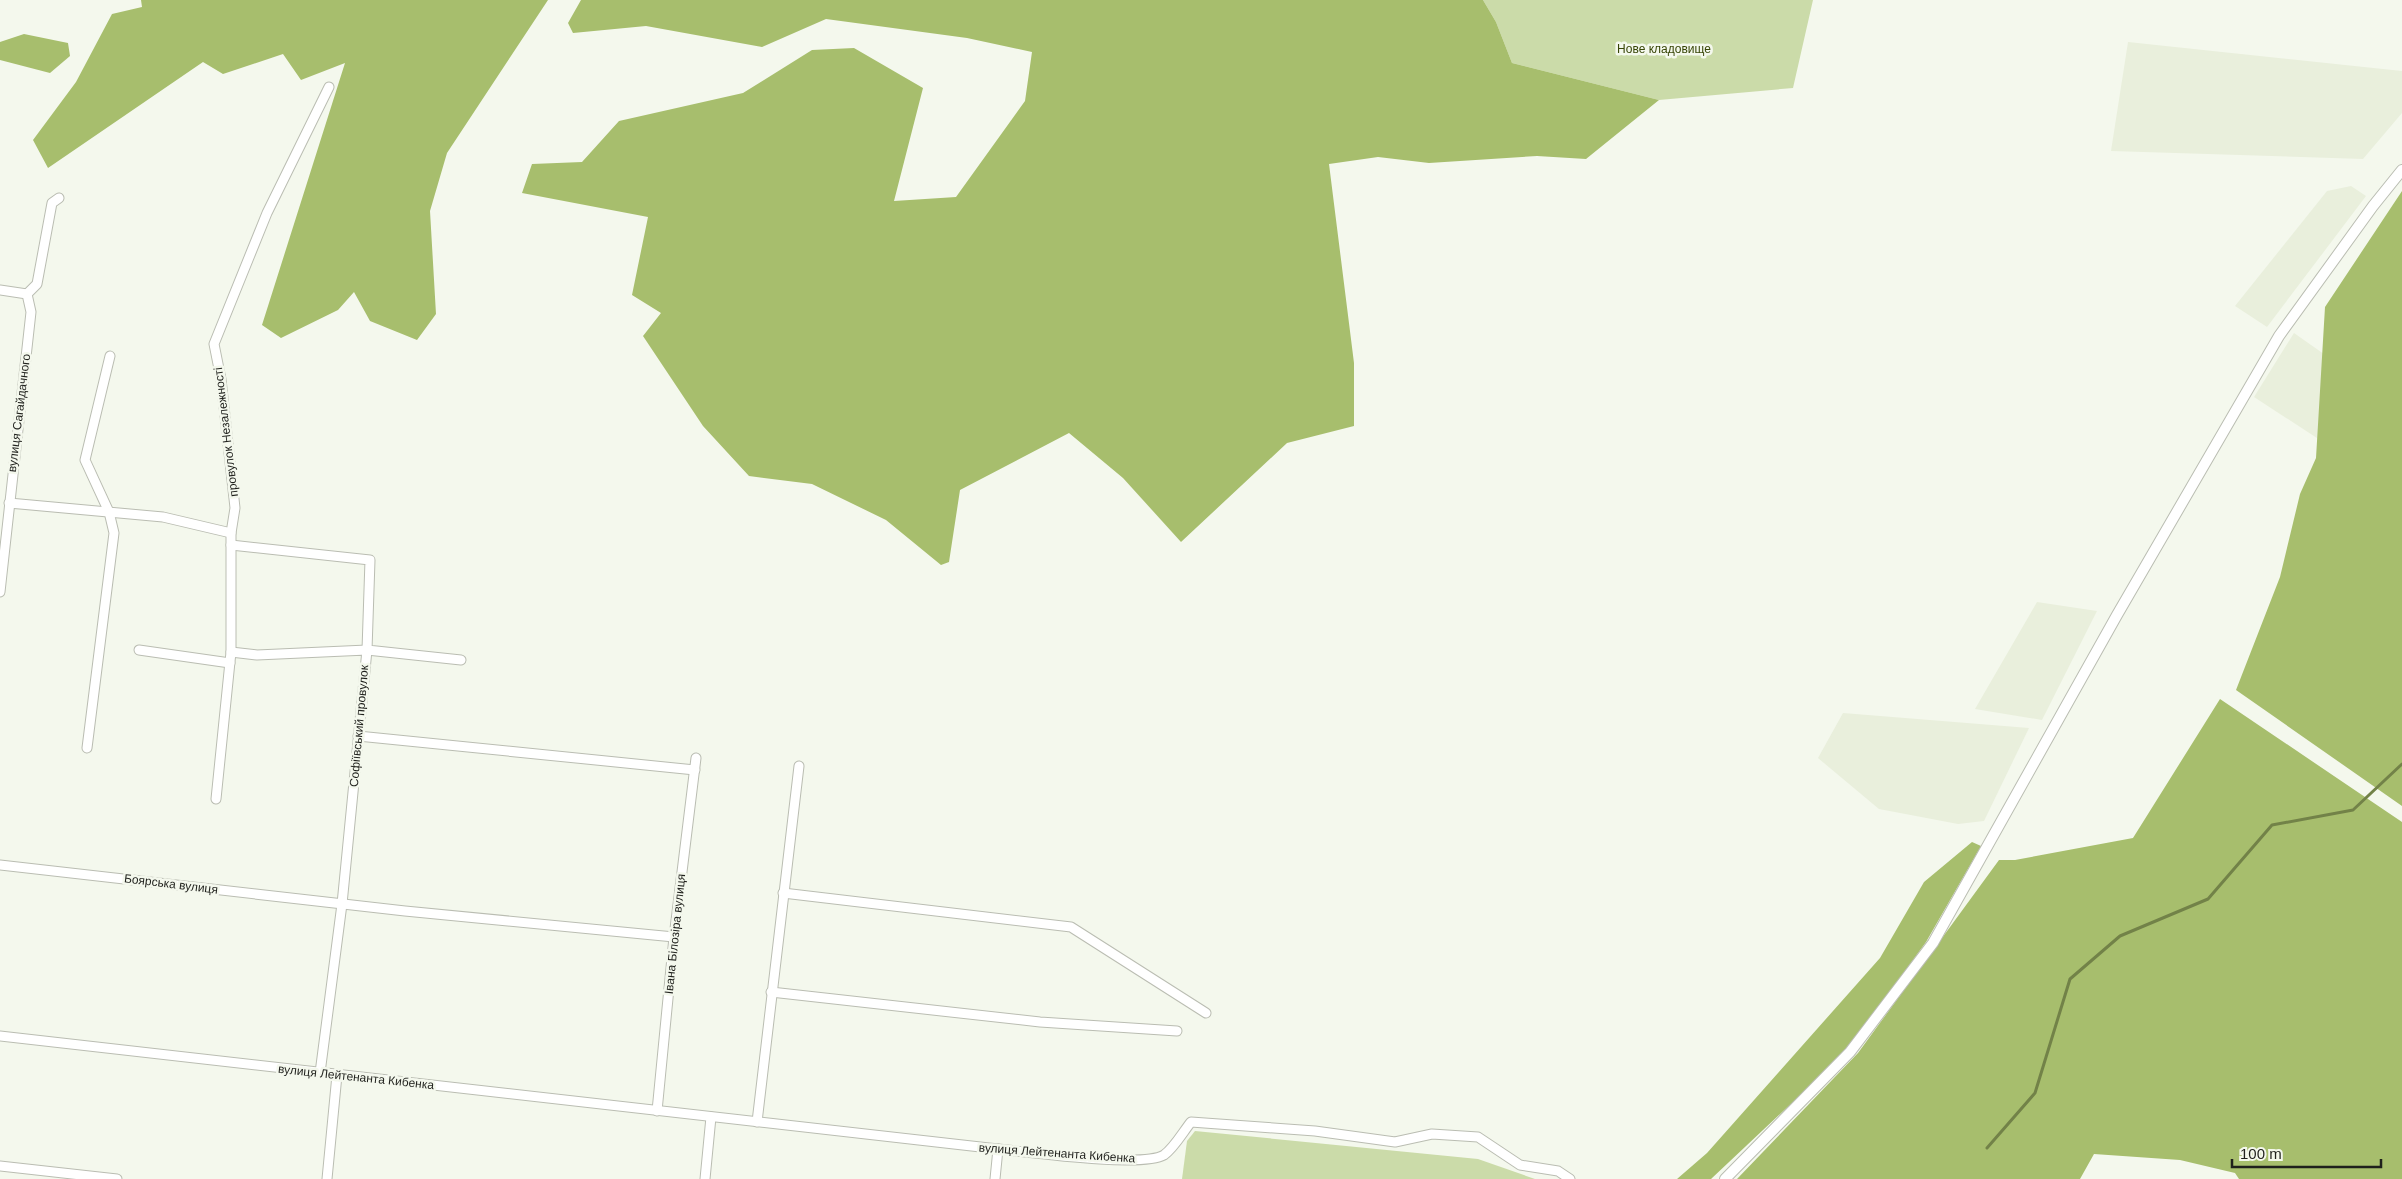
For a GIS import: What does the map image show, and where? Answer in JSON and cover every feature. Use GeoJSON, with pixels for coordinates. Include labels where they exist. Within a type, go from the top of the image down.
{"type":"FeatureCollection","features":[{"type":"Feature","properties":{"kind":"street","name":"провулок Незалежності"},"geometry":{"type":"LineString","coordinates":[[232,652],[231,533],[235,508],[221,379],[214,344],[267,213],[329,87]]}},
{"type":"Feature","properties":{"kind":"street"},"geometry":{"type":"LineString","coordinates":[[1725,1179],[1850,1052],[1933,943],[2117,615],[2279,336],[2373,206],[2402,170]]}},
{"type":"Feature","properties":{"kind":"street"},"geometry":{"type":"LineString","coordinates":[[0,290],[27,294],[38,284],[52,203],[60,198]]}},
{"type":"Feature","properties":{"kind":"street","name":"вулиця Сагайдачного"},"geometry":{"type":"LineString","coordinates":[[0,592],[31,312],[27,294]]}},
{"type":"Feature","properties":{"kind":"street"},"geometry":{"type":"LineString","coordinates":[[86,748],[114,533],[109,512],[85,460],[110,356]]}},
{"type":"Feature","properties":{"kind":"street"},"geometry":{"type":"LineString","coordinates":[[0,491],[10,492]]}},
{"type":"Feature","properties":{"kind":"street"},"geometry":{"type":"LineString","coordinates":[[9,503],[163,517],[231,533]]}},
{"type":"Feature","properties":{"kind":"street"},"geometry":{"type":"LineString","coordinates":[[231,545],[370,560],[366,650],[461,660]]}},
{"type":"Feature","properties":{"kind":"street"},"geometry":{"type":"LineString","coordinates":[[139,650],[230,663]]}},
{"type":"Feature","properties":{"kind":"street","name":"Софіївський провулок"},"geometry":{"type":"LineString","coordinates":[[232,652],[257,654],[366,650],[342,904],[320,1073]]}},
{"type":"Feature","properties":{"kind":"street"},"geometry":{"type":"LineString","coordinates":[[216,799],[232,652]]}},
{"type":"Feature","properties":{"kind":"street"},"geometry":{"type":"LineString","coordinates":[[358,736],[695,770]]}},
{"type":"Feature","properties":{"kind":"street","name":"Івана Білозіра вулиця"},"geometry":{"type":"LineString","coordinates":[[657,1111],[674,937],[696,758]]}},
{"type":"Feature","properties":{"kind":"street"},"geometry":{"type":"LineString","coordinates":[[756,1122],[799,766]]}},
{"type":"Feature","properties":{"kind":"street","name":"Боярська вулиця"},"geometry":{"type":"LineString","coordinates":[[0,865],[342,904],[674,937]]}},
{"type":"Feature","properties":{"kind":"street"},"geometry":{"type":"LineString","coordinates":[[783,892],[1071,927],[1206,1012]]}},
{"type":"Feature","properties":{"kind":"street"},"geometry":{"type":"LineString","coordinates":[[771,992],[1040,1022],[1177,1031]]}},
{"type":"Feature","properties":{"kind":"street","name":"вулиця Лейтенанта Кибенка"},"geometry":{"type":"LineString","coordinates":[[0,1036],[998,1150],[1121,1160],[1146,1159],[1163,1155],[1191,1122],[1315,1131],[1395,1142],[1432,1134],[1478,1137],[1520,1165],[1558,1171],[1570,1179]]}},
{"type":"Feature","properties":{"kind":"street"},"geometry":{"type":"LineString","coordinates":[[327,1179],[337,1075]]}},
{"type":"Feature","properties":{"kind":"street"},"geometry":{"type":"LineString","coordinates":[[705,1179],[711,1117]]}},
{"type":"Feature","properties":{"kind":"street"},"geometry":{"type":"LineString","coordinates":[[995,1179],[998,1150]]}},
{"type":"Feature","properties":{"kind":"street"},"geometry":{"type":"LineString","coordinates":[[0,1166],[117,1179]]}},
{"type":"Feature","properties":{"kind":"shaded area"},"geometry":{"type":"Polygon","coordinates":[[[2128,42],[2402,71],[2402,113],[2363,159],[2111,151],[2128,42]]]}},
{"type":"Feature","properties":{"kind":"shaded area"},"geometry":{"type":"Polygon","coordinates":[[[2351,186],[2366,196],[2267,327],[2235,306],[2327,191],[2351,186]]]}},
{"type":"Feature","properties":{"kind":"shaded area"},"geometry":{"type":"Polygon","coordinates":[[[2294,333],[2331,359],[2323,442],[2254,397],[2294,333]]]}},
{"type":"Feature","properties":{"kind":"shaded area"},"geometry":{"type":"Polygon","coordinates":[[[2037,602],[2097,611],[2042,720],[1975,709],[2037,602]]]}},
{"type":"Feature","properties":{"kind":"shaded area"},"geometry":{"type":"Polygon","coordinates":[[[1843,713],[2029,728],[1984,821],[1958,824],[1879,809],[1818,758],[1843,713]]]}},
{"type":"Feature","properties":{"kind":"green space"},"geometry":{"type":"Polygon","coordinates":[[[141,0],[548,0],[447,153],[430,211],[436,314],[417,340],[370,321],[354,292],[338,310],[281,338],[262,325],[345,63],[301,80],[283,54],[223,74],[203,62],[48,168],[33,140],[76,82],[112,14],[142,7],[141,0]]]}},
{"type":"Feature","properties":{"kind":"green space"},"geometry":{"type":"Polygon","coordinates":[[[581,0],[1483,0],[1496,22],[1512,63],[1659,100],[1586,159],[1537,156],[1429,163],[1378,157],[1329,164],[1354,363],[1354,426],[1287,443],[1181,542],[1123,478],[1069,433],[960,490],[949,562],[941,565],[886,520],[812,484],[749,476],[703,426],[643,336],[661,313],[632,295],[648,217],[522,193],[532,164],[582,162],[619,121],[743,93],[812,50],[854,48],[923,88],[894,201],[956,197],[1025,101],[1032,52],[967,38],[826,19],[762,47],[646,26],[573,33],[568,23],[581,0]]]}},
{"type":"Feature","properties":{"kind":"green space","name":"Нове кладовище"},"geometry":{"type":"Polygon","coordinates":[[[1483,0],[1813,0],[1793,88],[1659,100],[1512,63],[1496,22],[1483,0]]]}},
{"type":"Feature","properties":{"kind":"green space"},"geometry":{"type":"Polygon","coordinates":[[[24,34],[68,43],[70,56],[50,73],[0,60],[0,42],[24,34]]]}},
{"type":"Feature","properties":{"kind":"green space"},"geometry":{"type":"Polygon","coordinates":[[[2402,191],[2402,806],[2236,690],[2280,577],[2300,494],[2316,458],[2325,307],[2402,191]]]}},
{"type":"Feature","properties":{"kind":"green space"},"geometry":{"type":"Polygon","coordinates":[[[2220,699],[2402,822],[2402,1179],[2239,1179],[2235,1173],[2180,1160],[2094,1154],[2080,1179],[1737,1179],[1858,1053],[1999,860],[2015,860],[2133,838],[2220,699]]]}},
{"type":"Feature","properties":{"kind":"green space"},"geometry":{"type":"Polygon","coordinates":[[[1972,842],[1981,846],[1926,942],[1848,1050],[1711,1179],[1677,1179],[1707,1153],[1880,958],[1924,882],[1972,842]]]}},
{"type":"Feature","properties":{"kind":"green space"},"geometry":{"type":"Polygon","coordinates":[[[1195,1131],[1478,1159],[1535,1179],[1182,1179],[1187,1141],[1195,1131]]]}},
{"type":"Feature","properties":{"kind":"waterway"},"geometry":{"type":"LineString","coordinates":[[1987,1148],[2035,1093],[2070,979],[2120,936],[2208,899],[2272,825],[2353,810],[2402,764]]}}]}
